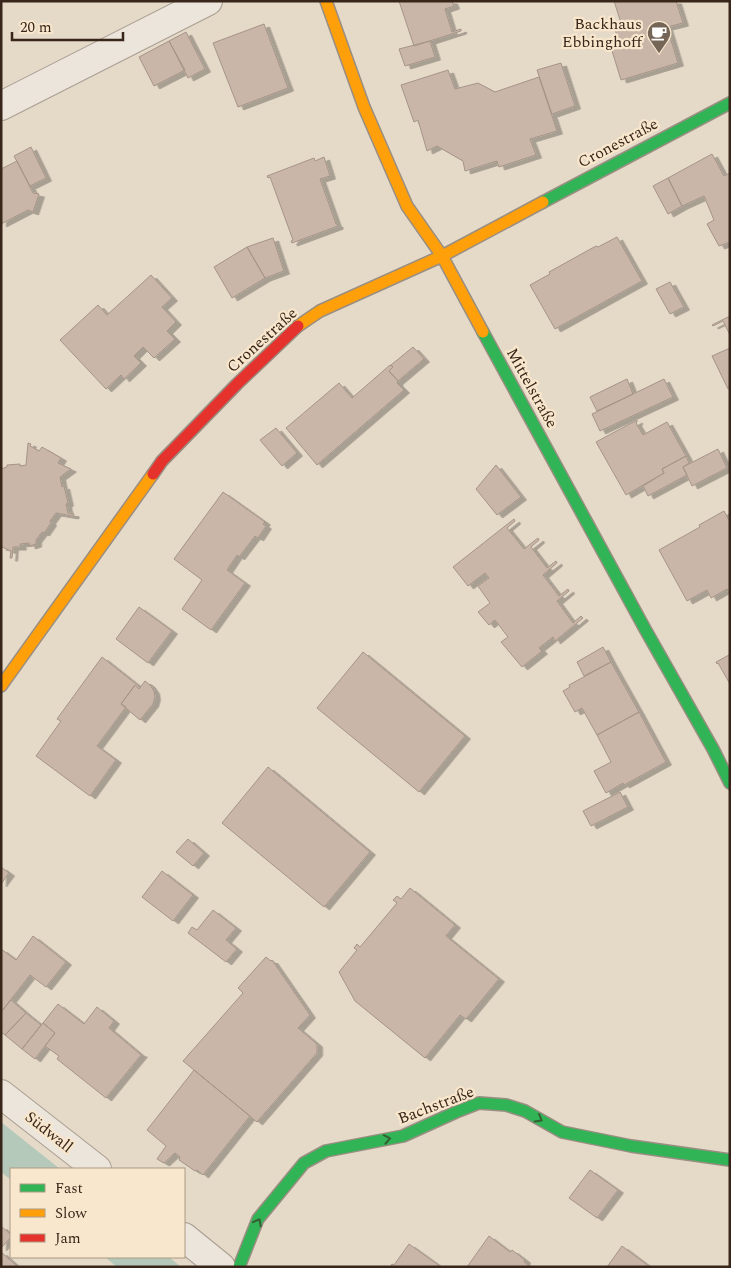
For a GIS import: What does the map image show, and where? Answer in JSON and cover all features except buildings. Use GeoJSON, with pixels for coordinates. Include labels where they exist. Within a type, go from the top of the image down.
{"type":"FeatureCollection","features":[{"type":"Feature","properties":{"kind":"street"},"geometry":{"type":"LineString","coordinates":[[1,106],[208,1]]}},
{"type":"Feature","properties":{"kind":"street","name":"Mittelstraße"},"geometry":{"type":"LineString","coordinates":[[326,1],[364,107],[407,206],[442,256],[645,630],[730,782]]}},
{"type":"Feature","properties":{"kind":"street","name":"Cronestraße"},"geometry":{"type":"LineString","coordinates":[[1,686],[162,461],[237,384],[297,327],[320,310],[442,256],[730,103]]}},
{"type":"Feature","properties":{"kind":"street","name":"Südwall"},"geometry":{"type":"LineString","coordinates":[[1,1094],[96,1168]]}},
{"type":"Feature","properties":{"kind":"street","name":"Bachstraße"},"geometry":{"type":"LineString","coordinates":[[238,1267],[258,1219],[304,1163],[326,1151],[403,1136],[479,1103],[506,1105],[525,1111],[562,1132],[631,1146],[730,1160]]}},
{"type":"Feature","properties":{"kind":"street"},"geometry":{"type":"LineString","coordinates":[[185,1238],[221,1267]]}},
{"type":"Feature","properties":{"kind":"shaded area"},"geometry":{"type":"Polygon","coordinates":[[[1,1122],[59,1168],[10,1168],[10,1179],[1,1172],[1,1122]]]}},
{"type":"Feature","properties":{"kind":"shaded area"},"geometry":{"type":"Polygon","coordinates":[[[106,1258],[170,1258],[181,1267],[117,1267],[106,1258]]]}},
{"type":"Feature","properties":{"kind":"traffic: fast"},"geometry":{"type":"LineString","coordinates":[[543,202],[730,103]]}},
{"type":"Feature","properties":{"kind":"traffic: fast"},"geometry":{"type":"LineString","coordinates":[[483,332],[730,783]]}},
{"type":"Feature","properties":{"kind":"traffic: fast"},"geometry":{"type":"LineString","coordinates":[[239,1267],[258,1219],[304,1163],[326,1151],[403,1136],[479,1103],[506,1105],[525,1111],[562,1132],[631,1146],[730,1160]]}},
{"type":"Feature","properties":{"kind":"traffic: slow"},"geometry":{"type":"LineString","coordinates":[[326,1],[364,107],[407,206],[442,256],[483,332]]}},
{"type":"Feature","properties":{"kind":"traffic: slow"},"geometry":{"type":"LineString","coordinates":[[298,326],[320,311],[442,256],[543,202]]}},
{"type":"Feature","properties":{"kind":"traffic: slow"},"geometry":{"type":"LineString","coordinates":[[1,686],[153,474]]}},
{"type":"Feature","properties":{"kind":"traffic: jam"},"geometry":{"type":"LineString","coordinates":[[153,474],[162,461],[237,384],[298,326]]}},
{"type":"Feature","properties":{"kind":"place","name":"Backhaus Ebbinghoff"},"geometry":{"type":"Point","coordinates":[659,54]}}]}
